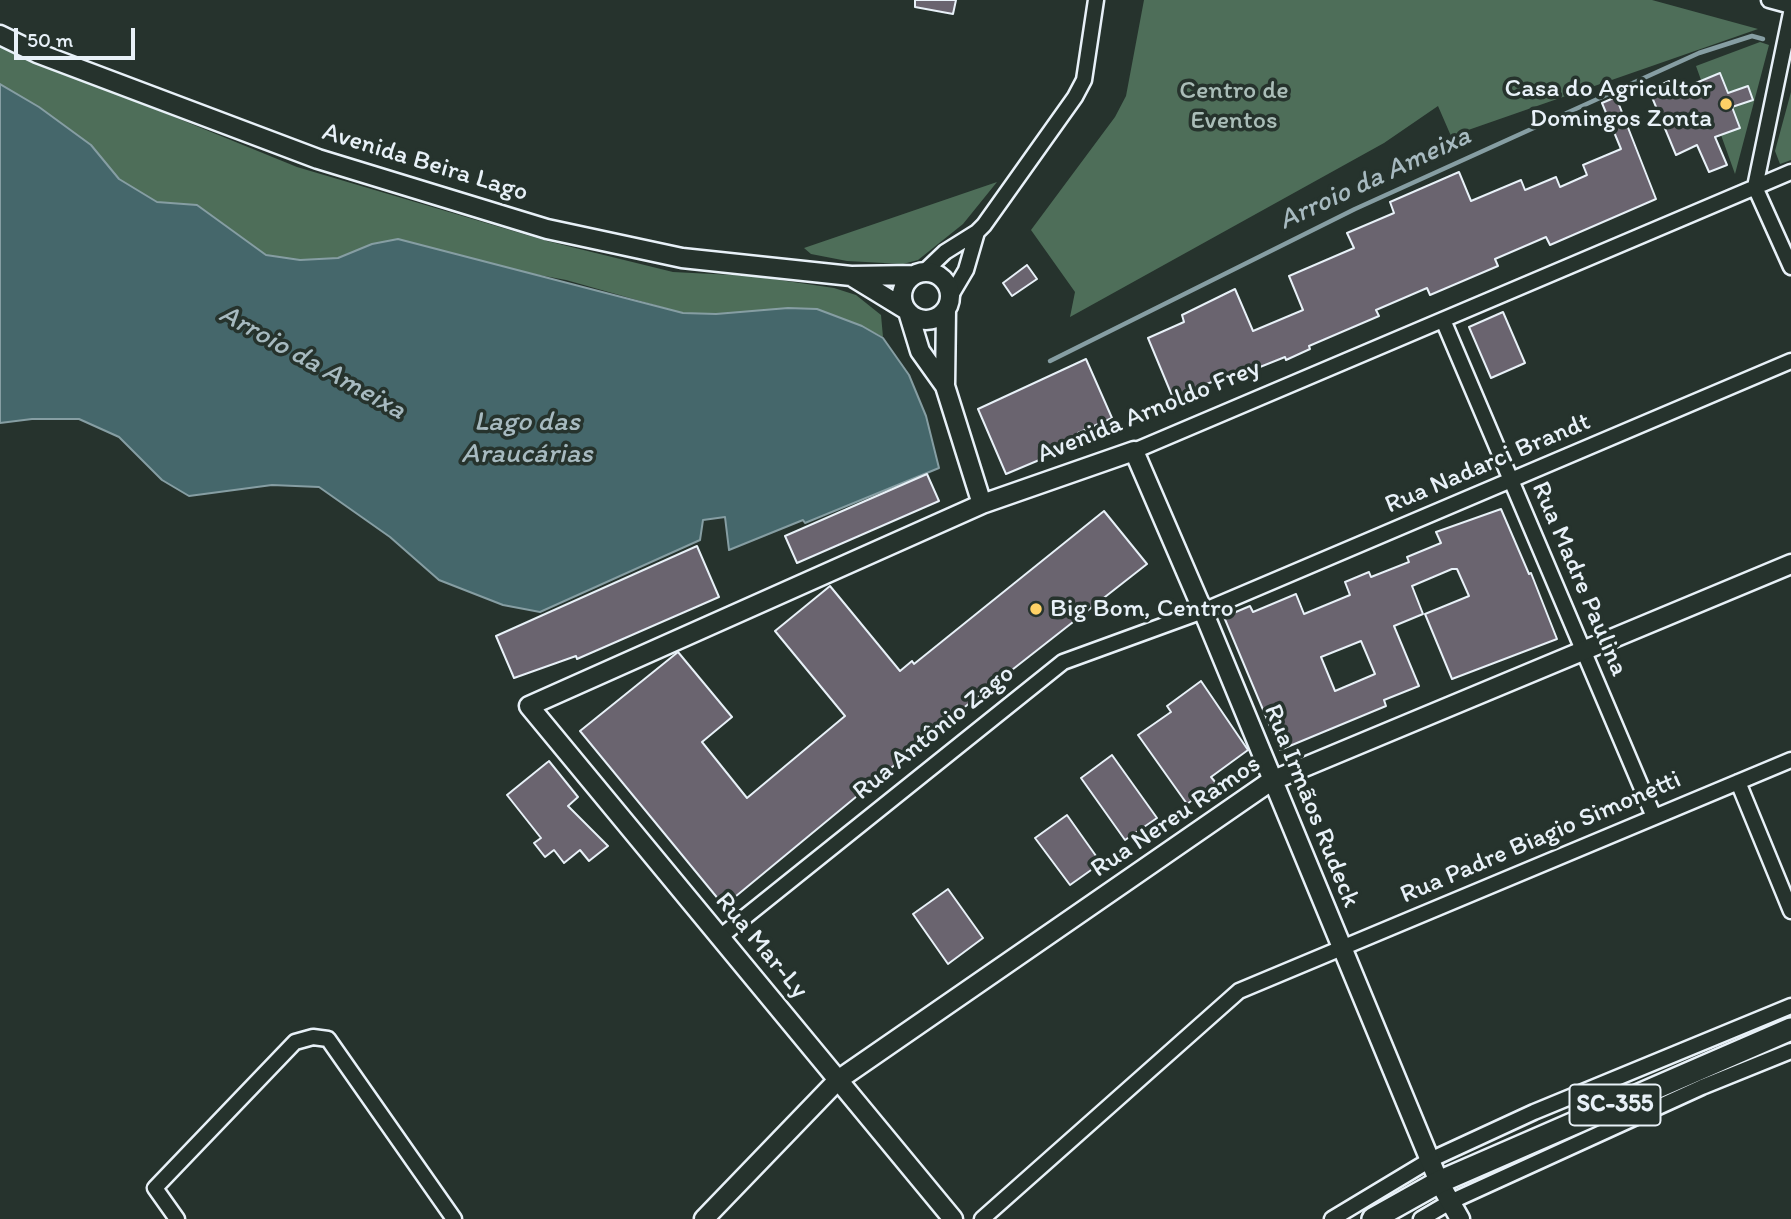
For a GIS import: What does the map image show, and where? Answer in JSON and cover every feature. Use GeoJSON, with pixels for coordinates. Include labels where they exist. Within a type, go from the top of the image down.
{"type":"FeatureCollection","features":[{"type":"Feature","properties":{"kind":"main road","name":"SC-355"},"geometry":{"type":"LineString","coordinates":[[1373,1219],[1439,1182],[1791,1029]]}},
{"type":"Feature","properties":{"kind":"street"},"geometry":{"type":"LineString","coordinates":[[907,312],[929,321],[948,304],[965,270],[977,232],[1084,80],[1096,0]]}},
{"type":"Feature","properties":{"kind":"street"},"geometry":{"type":"LineString","coordinates":[[1769,0],[1791,6]]}},
{"type":"Feature","properties":{"kind":"street"},"geometry":{"type":"LineString","coordinates":[[1791,13],[1755,187],[1791,267]]}},
{"type":"Feature","properties":{"kind":"street","name":"Avenida Beira Lago"},"geometry":{"type":"LineString","coordinates":[[0,35],[37,53],[318,159],[548,229],[682,258],[851,276],[919,273]]}},
{"type":"Feature","properties":{"kind":"street","name":"Avenida Arnoldo Frey"},"geometry":{"type":"LineString","coordinates":[[529,706],[982,504],[1133,451],[1791,172]]}},
{"type":"Feature","properties":{"kind":"street"},"geometry":{"type":"LineString","coordinates":[[946,386],[920,351],[902,289],[944,252],[977,232]]}},
{"type":"Feature","properties":{"kind":"street"},"geometry":{"type":"LineString","coordinates":[[919,273],[943,278],[948,304],[946,386],[982,504]]}},
{"type":"Feature","properties":{"kind":"street","name":"Avenida Beira Lago"},"geometry":{"type":"LineString","coordinates":[[851,276],[907,312]]}},
{"type":"Feature","properties":{"kind":"street","name":"Rua Madre Paulina"},"geometry":{"type":"LineString","coordinates":[[1443,320],[1654,817]]}},
{"type":"Feature","properties":{"kind":"street","name":"Rua Nadarci Brandt"},"geometry":{"type":"LineString","coordinates":[[1203,611],[1791,360]]}},
{"type":"Feature","properties":{"kind":"street","name":"Rua Irmãos Rudeck"},"geometry":{"type":"LineString","coordinates":[[1133,451],[1203,611],[1439,1182],[1460,1219]]}},
{"type":"Feature","properties":{"kind":"street","name":"Rua Nereu Ramos"},"geometry":{"type":"LineString","coordinates":[[704,1219],[838,1080],[1271,781],[1791,564]]}},
{"type":"Feature","properties":{"kind":"street","name":"Rua Antônio Zago"},"geometry":{"type":"LineString","coordinates":[[720,937],[1063,662],[1203,611]]}},
{"type":"Feature","properties":{"kind":"street","name":"Rua Mar-Ly"},"geometry":{"type":"LineString","coordinates":[[529,706],[953,1219]]}},
{"type":"Feature","properties":{"kind":"street","name":"Rua Padre Biagio Simonetti"},"geometry":{"type":"LineString","coordinates":[[982,1219],[1239,991],[1791,760]]}},
{"type":"Feature","properties":{"kind":"street"},"geometry":{"type":"LineString","coordinates":[[1738,782],[1791,911]]}},
{"type":"Feature","properties":{"kind":"street"},"geometry":{"type":"LineString","coordinates":[[1332,1219],[1430,1160],[1534,1112],[1791,1006]]}},
{"type":"Feature","properties":{"kind":"street"},"geometry":{"type":"LineString","coordinates":[[177,1219],[155,1188],[295,1042],[313,1037],[328,1040],[454,1219]]}},
{"type":"Feature","properties":{"kind":"street"},"geometry":{"type":"LineString","coordinates":[[1421,1219],[1450,1202],[1702,1087],[1791,1051]]}},
{"type":"Feature","properties":{"kind":"green space","name":"Centro de Eventos"},"geometry":{"type":"Polygon","coordinates":[[[1144,0],[1652,0],[1758,29],[1451,136],[1438,106],[1384,143],[1070,317],[1075,292],[1031,230],[1115,117],[1126,96],[1144,0]]]}},
{"type":"Feature","properties":{"kind":"green space"},"geometry":{"type":"Polygon","coordinates":[[[1760,42],[1769,45],[1735,174],[1721,135],[1740,128],[1732,107],[1753,99],[1748,86],[1728,93],[1720,73],[1701,80],[1696,66],[1760,42]]]}},
{"type":"Feature","properties":{"kind":"green space"},"geometry":{"type":"Polygon","coordinates":[[[0,46],[297,167],[547,241],[673,272],[752,276],[834,288],[856,295],[881,315],[883,337],[817,309],[683,313],[566,280],[372,244],[338,258],[300,260],[266,255],[197,205],[157,202],[119,179],[91,145],[39,107],[0,84],[0,46]]]}},
{"type":"Feature","properties":{"kind":"green space"},"geometry":{"type":"Polygon","coordinates":[[[1791,92],[1791,160],[1780,164],[1775,151],[1791,92]]]}},
{"type":"Feature","properties":{"kind":"green space"},"geometry":{"type":"Polygon","coordinates":[[[997,182],[963,224],[918,260],[903,264],[847,261],[811,254],[804,248],[997,182]]]}},
{"type":"Feature","properties":{"kind":"water","name":"Lago das Araucárias"},"geometry":{"type":"Polygon","coordinates":[[[0,84],[39,107],[91,145],[119,179],[157,202],[197,205],[266,255],[300,260],[338,258],[372,244],[398,239],[683,313],[817,309],[862,326],[883,338],[909,375],[926,416],[939,468],[805,523],[803,520],[729,550],[725,517],[703,520],[700,540],[540,612],[503,605],[439,580],[390,537],[319,487],[272,485],[189,496],[162,480],[119,437],[79,419],[32,419],[0,423],[0,84]]]}},
{"type":"Feature","properties":{"kind":"building"},"geometry":{"type":"Polygon","coordinates":[[[915,0],[956,0],[953,14],[915,7],[915,0]]]}},
{"type":"Feature","properties":{"kind":"building"},"geometry":{"type":"Polygon","coordinates":[[[1720,73],[1728,93],[1748,86],[1753,100],[1732,107],[1740,128],[1715,137],[1727,165],[1709,172],[1697,145],[1676,155],[1649,90],[1669,81],[1674,92],[1720,73]]]}},
{"type":"Feature","properties":{"kind":"building"},"geometry":{"type":"Polygon","coordinates":[[[1616,97],[1656,199],[1550,245],[1546,237],[1495,259],[1498,266],[1430,295],[1427,288],[1376,310],[1379,316],[1309,346],[1310,349],[1286,360],[1285,357],[1255,369],[1253,365],[1173,398],[1148,338],[1184,322],[1182,315],[1235,289],[1253,331],[1303,310],[1289,276],[1354,248],[1347,233],[1394,213],[1390,202],[1459,172],[1471,201],[1521,180],[1525,190],[1556,177],[1560,187],[1587,175],[1583,165],[1621,149],[1602,103],[1616,97]]]}},
{"type":"Feature","properties":{"kind":"building"},"geometry":{"type":"Polygon","coordinates":[[[1027,265],[1037,279],[1012,296],[1003,283],[1027,265]]]}},
{"type":"Feature","properties":{"kind":"building"},"geometry":{"type":"Polygon","coordinates":[[[1503,312],[1525,363],[1491,378],[1469,327],[1503,312]]]}},
{"type":"Feature","properties":{"kind":"building"},"geometry":{"type":"Polygon","coordinates":[[[1086,359],[1112,418],[1078,433],[1082,442],[1006,474],[978,409],[1086,359]]]}},
{"type":"Feature","properties":{"kind":"building"},"geometry":{"type":"Polygon","coordinates":[[[927,474],[939,501],[797,563],[785,536],[927,474]]]}},
{"type":"Feature","properties":{"kind":"building"},"geometry":{"type":"Polygon","coordinates":[[[1501,509],[1529,574],[1531,573],[1557,639],[1452,679],[1425,614],[1469,596],[1457,569],[1452,569],[1412,586],[1423,614],[1394,626],[1419,686],[1384,700],[1386,706],[1280,750],[1224,617],[1250,606],[1253,612],[1296,594],[1304,614],[1350,595],[1345,582],[1369,572],[1371,577],[1409,562],[1407,557],[1441,543],[1436,532],[1501,509]],[[1361,641],[1321,657],[1335,691],[1375,674],[1361,641]]]}},
{"type":"Feature","properties":{"kind":"building"},"geometry":{"type":"Polygon","coordinates":[[[1104,511],[1147,564],[966,706],[724,906],[580,731],[678,652],[732,717],[702,742],[747,798],[845,716],[775,631],[830,586],[900,671],[912,661],[914,664],[1104,511]]]}},
{"type":"Feature","properties":{"kind":"building"},"geometry":{"type":"Polygon","coordinates":[[[697,546],[719,597],[577,659],[576,656],[514,678],[496,636],[697,546]]]}},
{"type":"Feature","properties":{"kind":"building"},"geometry":{"type":"Polygon","coordinates":[[[1201,681],[1248,750],[1211,777],[1216,783],[1187,804],[1138,735],[1171,712],[1167,706],[1201,681]]]}},
{"type":"Feature","properties":{"kind":"building"},"geometry":{"type":"Polygon","coordinates":[[[1112,755],[1157,818],[1125,840],[1081,778],[1112,755]]]}},
{"type":"Feature","properties":{"kind":"building"},"geometry":{"type":"Polygon","coordinates":[[[549,761],[578,797],[568,806],[608,846],[589,861],[580,850],[564,863],[554,850],[545,857],[534,843],[541,838],[507,795],[549,761]]]}},
{"type":"Feature","properties":{"kind":"building"},"geometry":{"type":"Polygon","coordinates":[[[1067,815],[1101,863],[1070,885],[1035,838],[1067,815]]]}},
{"type":"Feature","properties":{"kind":"building"},"geometry":{"type":"Polygon","coordinates":[[[948,889],[983,938],[948,964],[913,914],[948,889]]]}},
{"type":"Feature","properties":{"kind":"waterway","name":"Arroio da Ameixa"},"geometry":{"type":"LineString","coordinates":[[1050,361],[1355,209],[1699,53],[1752,36],[1763,39]]}},
{"type":"Feature","properties":{"kind":"place","name":"Casa do Agricultor Domingos Zonta"},"geometry":{"type":"Point","coordinates":[1726,104]}},
{"type":"Feature","properties":{"kind":"place","name":"Big Bom, Centro"},"geometry":{"type":"Point","coordinates":[1036,609]}}]}
